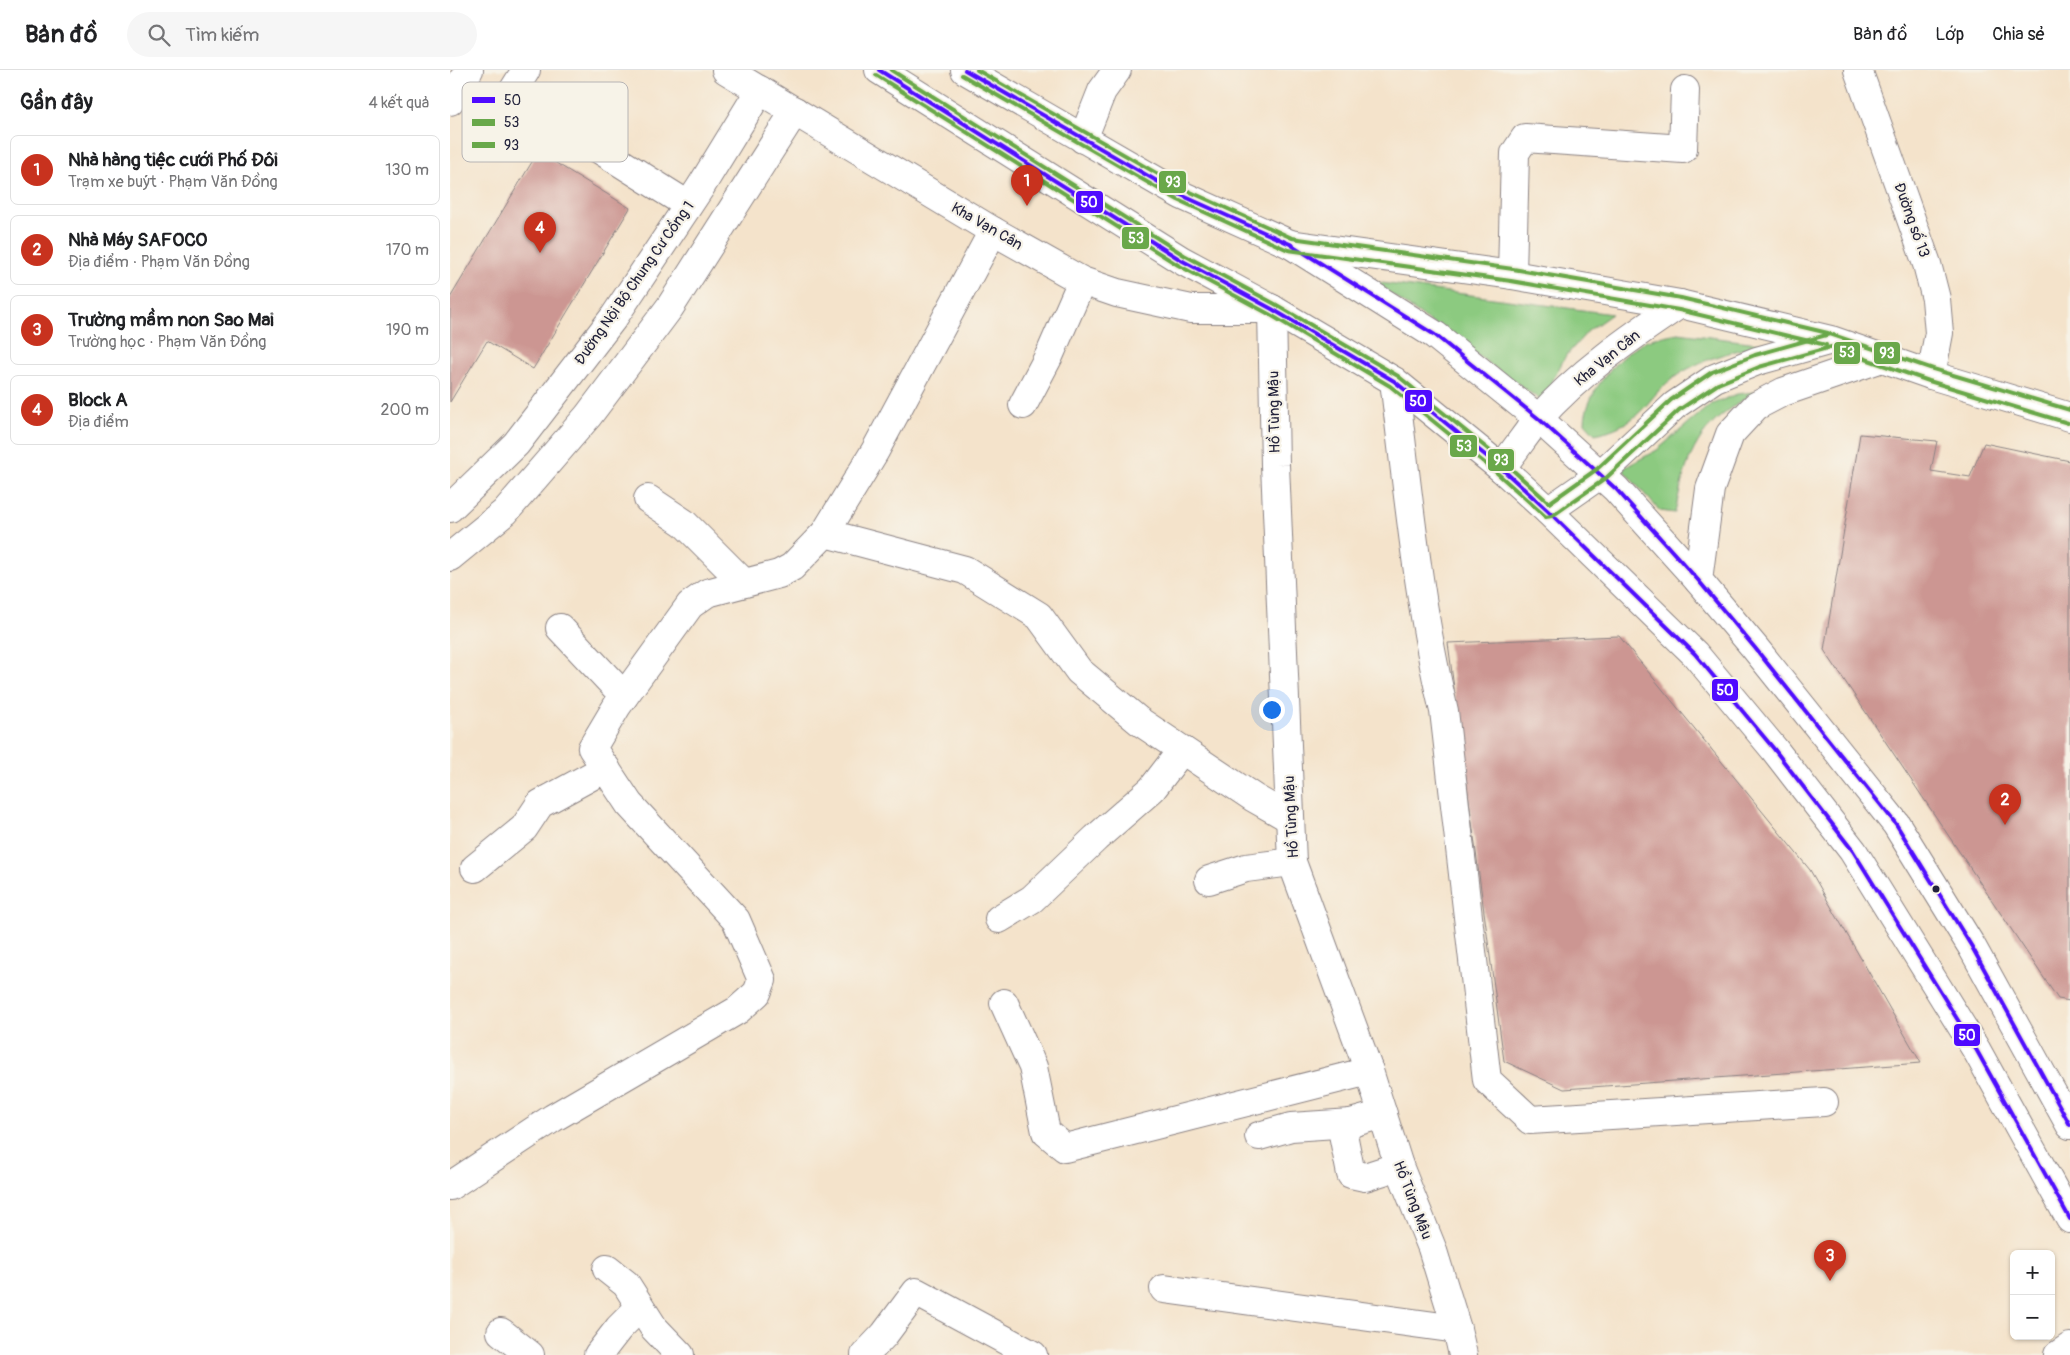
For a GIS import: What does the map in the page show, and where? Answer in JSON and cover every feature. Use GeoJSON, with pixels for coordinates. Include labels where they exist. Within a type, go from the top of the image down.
{"type":"FeatureCollection","features":[{"type":"Feature","properties":{"kind":"main road"},"geometry":{"type":"LineString","coordinates":[[450,101],[469,70]]}},
{"type":"Feature","properties":{"kind":"main road"},"geometry":{"type":"LineString","coordinates":[[518,82],[526,70]]}},
{"type":"Feature","properties":{"kind":"main road","name":"Kha Vạn Cân"},"geometry":{"type":"LineString","coordinates":[[726,70],[993,231],[1082,281],[1117,293],[1190,308],[1272,309]]}},
{"type":"Feature","properties":{"kind":"main road"},"geometry":{"type":"LineString","coordinates":[[879,70],[1181,260],[1272,309],[1394,381],[1501,468],[1548,511],[1694,654],[1774,749],[1853,851],[1977,1051],[2070,1219]]}},
{"type":"Feature","properties":{"kind":"main road"},"geometry":{"type":"LineString","coordinates":[[965,70],[1181,195],[1290,244],[1435,335],[1539,419],[1601,474],[1698,580],[1896,824],[1972,946],[2070,1125]]}},
{"type":"Feature","properties":{"kind":"main road"},"geometry":{"type":"LineString","coordinates":[[1083,139],[1102,91],[1117,70]]}},
{"type":"Feature","properties":{"kind":"main road","name":"Đường số 13"},"geometry":{"type":"LineString","coordinates":[[1858,70],[1927,264],[1936,299],[1939,333],[1932,375]]}},
{"type":"Feature","properties":{"kind":"main road","name":"Đường Nội Bộ Chung Cư Cổng 1"},"geometry":{"type":"LineString","coordinates":[[450,508],[516,444],[614,317],[688,205],[760,90]]}},
{"type":"Feature","properties":{"kind":"main road"},"geometry":{"type":"LineString","coordinates":[[1512,275],[1515,153],[1525,138],[1683,149],[1685,90]]}},
{"type":"Feature","properties":{"kind":"main road"},"geometry":{"type":"LineString","coordinates":[[450,557],[505,512],[594,408],[670,307],[794,111]]}},
{"type":"Feature","properties":{"kind":"main road"},"geometry":{"type":"LineString","coordinates":[[619,162],[688,205]]}},
{"type":"Feature","properties":{"kind":"main road"},"geometry":{"type":"LineString","coordinates":[[450,1186],[553,1118],[738,1010],[757,993],[762,980],[736,920],[629,804],[592,748],[624,696],[690,605],[707,592],[779,574],[792,567],[825,533],[875,451],[993,231]]}},
{"type":"Feature","properties":{"kind":"main road"},"geometry":{"type":"LineString","coordinates":[[1290,244],[1512,275],[1680,304],[1831,340],[1932,375],[2070,417]]}},
{"type":"Feature","properties":{"kind":"main road"},"geometry":{"type":"LineString","coordinates":[[1023,405],[1050,354],[1082,281]]}},
{"type":"Feature","properties":{"kind":"main road","name":"Kha Vạn Cân"},"geometry":{"type":"LineString","coordinates":[[1501,468],[1539,419],[1586,372],[1605,356],[1680,304]]}},
{"type":"Feature","properties":{"kind":"main road","name":"Hồ Tùng Mậu"},"geometry":{"type":"LineString","coordinates":[[1272,309],[1275,466],[1289,756],[1292,862],[1369,1071],[1399,1166],[1432,1248],[1463,1355]]}},
{"type":"Feature","properties":{"kind":"main road"},"geometry":{"type":"LineString","coordinates":[[1548,511],[1601,474],[1676,405],[1715,378],[1757,360],[1831,340]]}},
{"type":"Feature","properties":{"kind":"main road"},"geometry":{"type":"LineString","coordinates":[[1698,580],[1710,488],[1730,434],[1756,406],[1782,392],[1882,358]]}},
{"type":"Feature","properties":{"kind":"main road"},"geometry":{"type":"LineString","coordinates":[[1394,381],[1416,564],[1430,655],[1444,711],[1487,1080],[1530,1120],[1824,1102]]}},
{"type":"Feature","properties":{"kind":"main road"},"geometry":{"type":"LineString","coordinates":[[648,499],[684,523],[744,583]]}},
{"type":"Feature","properties":{"kind":"main road"},"geometry":{"type":"LineString","coordinates":[[825,533],[965,570],[1039,616],[1079,671],[1139,722],[1254,798],[1290,818]]}},
{"type":"Feature","properties":{"kind":"main road"},"geometry":{"type":"LineString","coordinates":[[560,628],[624,696]]}},
{"type":"Feature","properties":{"kind":"main road"},"geometry":{"type":"LineString","coordinates":[[999,919],[1032,899],[1096,838],[1152,789],[1182,750]]}},
{"type":"Feature","properties":{"kind":"main road"},"geometry":{"type":"LineString","coordinates":[[475,868],[524,828],[540,804],[606,768]]}},
{"type":"Feature","properties":{"kind":"main road"},"geometry":{"type":"LineString","coordinates":[[1209,880],[1246,868],[1292,862]]}},
{"type":"Feature","properties":{"kind":"main road"},"geometry":{"type":"LineString","coordinates":[[1004,1003],[1033,1067],[1046,1132],[1065,1148],[1369,1071]]}},
{"type":"Feature","properties":{"kind":"main road"},"geometry":{"type":"LineString","coordinates":[[1259,1136],[1291,1127],[1351,1122],[1383,1114]]}},
{"type":"Feature","properties":{"kind":"main road"},"geometry":{"type":"LineString","coordinates":[[1351,1122],[1343,1134],[1351,1174],[1365,1178],[1399,1166]]}},
{"type":"Feature","properties":{"kind":"main road"},"geometry":{"type":"LineString","coordinates":[[607,1269],[626,1284],[654,1328],[680,1355]]}},
{"type":"Feature","properties":{"kind":"main road"},"geometry":{"type":"LineString","coordinates":[[1164,1289],[1457,1329]]}},
{"type":"Feature","properties":{"kind":"main road"},"geometry":{"type":"LineString","coordinates":[[865,1355],[884,1335],[916,1292],[1033,1355]]}},
{"type":"Feature","properties":{"kind":"main road"},"geometry":{"type":"LineString","coordinates":[[598,1355],[619,1328],[640,1307]]}},
{"type":"Feature","properties":{"kind":"main road"},"geometry":{"type":"LineString","coordinates":[[501,1332],[530,1355]]}},
{"type":"Feature","properties":{"kind":"main road"},"geometry":{"type":"LineString","coordinates":[[2058,1355],[2070,1347]]}},
{"type":"Feature","properties":{"kind":"green space"},"geometry":{"type":"Polygon","coordinates":[[[1374,282],[1612,314],[1588,331],[1565,357],[1542,401],[1374,282]]]}},
{"type":"Feature","properties":{"kind":"green space"},"geometry":{"type":"Polygon","coordinates":[[[1678,333],[1765,344],[1713,358],[1688,369],[1663,387],[1632,419],[1614,429],[1595,434],[1585,423],[1587,411],[1591,399],[1606,375],[1626,354],[1637,346],[1648,340],[1678,333]]]}},
{"type":"Feature","properties":{"kind":"green space"},"geometry":{"type":"Polygon","coordinates":[[[1755,392],[1720,417],[1701,437],[1684,474],[1675,513],[1660,511],[1622,469],[1657,450],[1710,405],[1737,394],[1755,392]]]}},
{"type":"Feature","properties":{"kind":"building"},"geometry":{"type":"Polygon","coordinates":[[[532,162],[554,162],[630,208],[533,369],[487,341],[450,402],[450,298],[532,162]]]}},
{"type":"Feature","properties":{"kind":"building"},"geometry":{"type":"Polygon","coordinates":[[[1860,434],[1937,441],[1931,471],[1970,477],[1984,443],[2070,461],[2070,1001],[2058,999],[1824,650],[1860,434]]]}},
{"type":"Feature","properties":{"kind":"building"},"geometry":{"type":"Polygon","coordinates":[[[1619,636],[1810,870],[1921,1063],[1564,1089],[1504,1061],[1448,643],[1619,636]]]}},
{"type":"Feature","properties":{"kind":"transit line","name":"50"},"geometry":{"type":"LineString","coordinates":[[879,70],[1181,260],[1272,309],[1394,381],[1501,468],[1548,511],[1695,654],[1774,749],[1853,851],[1977,1051],[2070,1219]]}},
{"type":"Feature","properties":{"kind":"transit line","name":"93"},"geometry":{"type":"LineString","coordinates":[[891,70],[1184,255],[1275,304],[1398,376],[1505,463],[1549,503],[1597,469],[1671,400],[1712,372],[1755,355],[1830,334],[1933,369],[2070,410]]}},
{"type":"Feature","properties":{"kind":"transit line","name":"50"},"geometry":{"type":"LineString","coordinates":[[965,70],[1181,195],[1290,244],[1435,335],[1539,419],[1616,489],[1698,580],[1755,648],[1896,824],[1972,947],[2070,1125]]}},
{"type":"Feature","properties":{"kind":"transit line","name":"93"},"geometry":{"type":"LineString","coordinates":[[977,70],[1184,189],[1292,238],[1513,269],[1681,298],[1828,333]]}},
{"type":"Feature","properties":{"kind":"transit line","name":"53"},"geometry":{"type":"LineString","coordinates":[[876,75],[1178,265],[1269,314],[1390,386],[1497,473],[1546,517],[1552,516],[1605,479],[1679,410],[1718,384],[1759,367],[1831,347],[1929,381],[2068,423]]}},
{"type":"Feature","properties":{"kind":"transit line","name":"53"},"geometry":{"type":"LineString","coordinates":[[962,75],[1178,200],[1288,250],[1511,281],[1679,310],[1826,345]]}},
{"type":"Feature","properties":{"kind":"place","name":"Nhà hàng tiệc cưới Phố Đôi"},"geometry":{"type":"Point","coordinates":[1027,206]}},
{"type":"Feature","properties":{"kind":"place","name":"Block A"},"geometry":{"type":"Point","coordinates":[540,253]}},
{"type":"Feature","properties":{"kind":"place","name":"Nhà Máy SAFOCO"},"geometry":{"type":"Point","coordinates":[2005,825]}},
{"type":"Feature","properties":{"kind":"place","name":"Trường mầm non Sao Mai"},"geometry":{"type":"Point","coordinates":[1830,1281]}}]}
